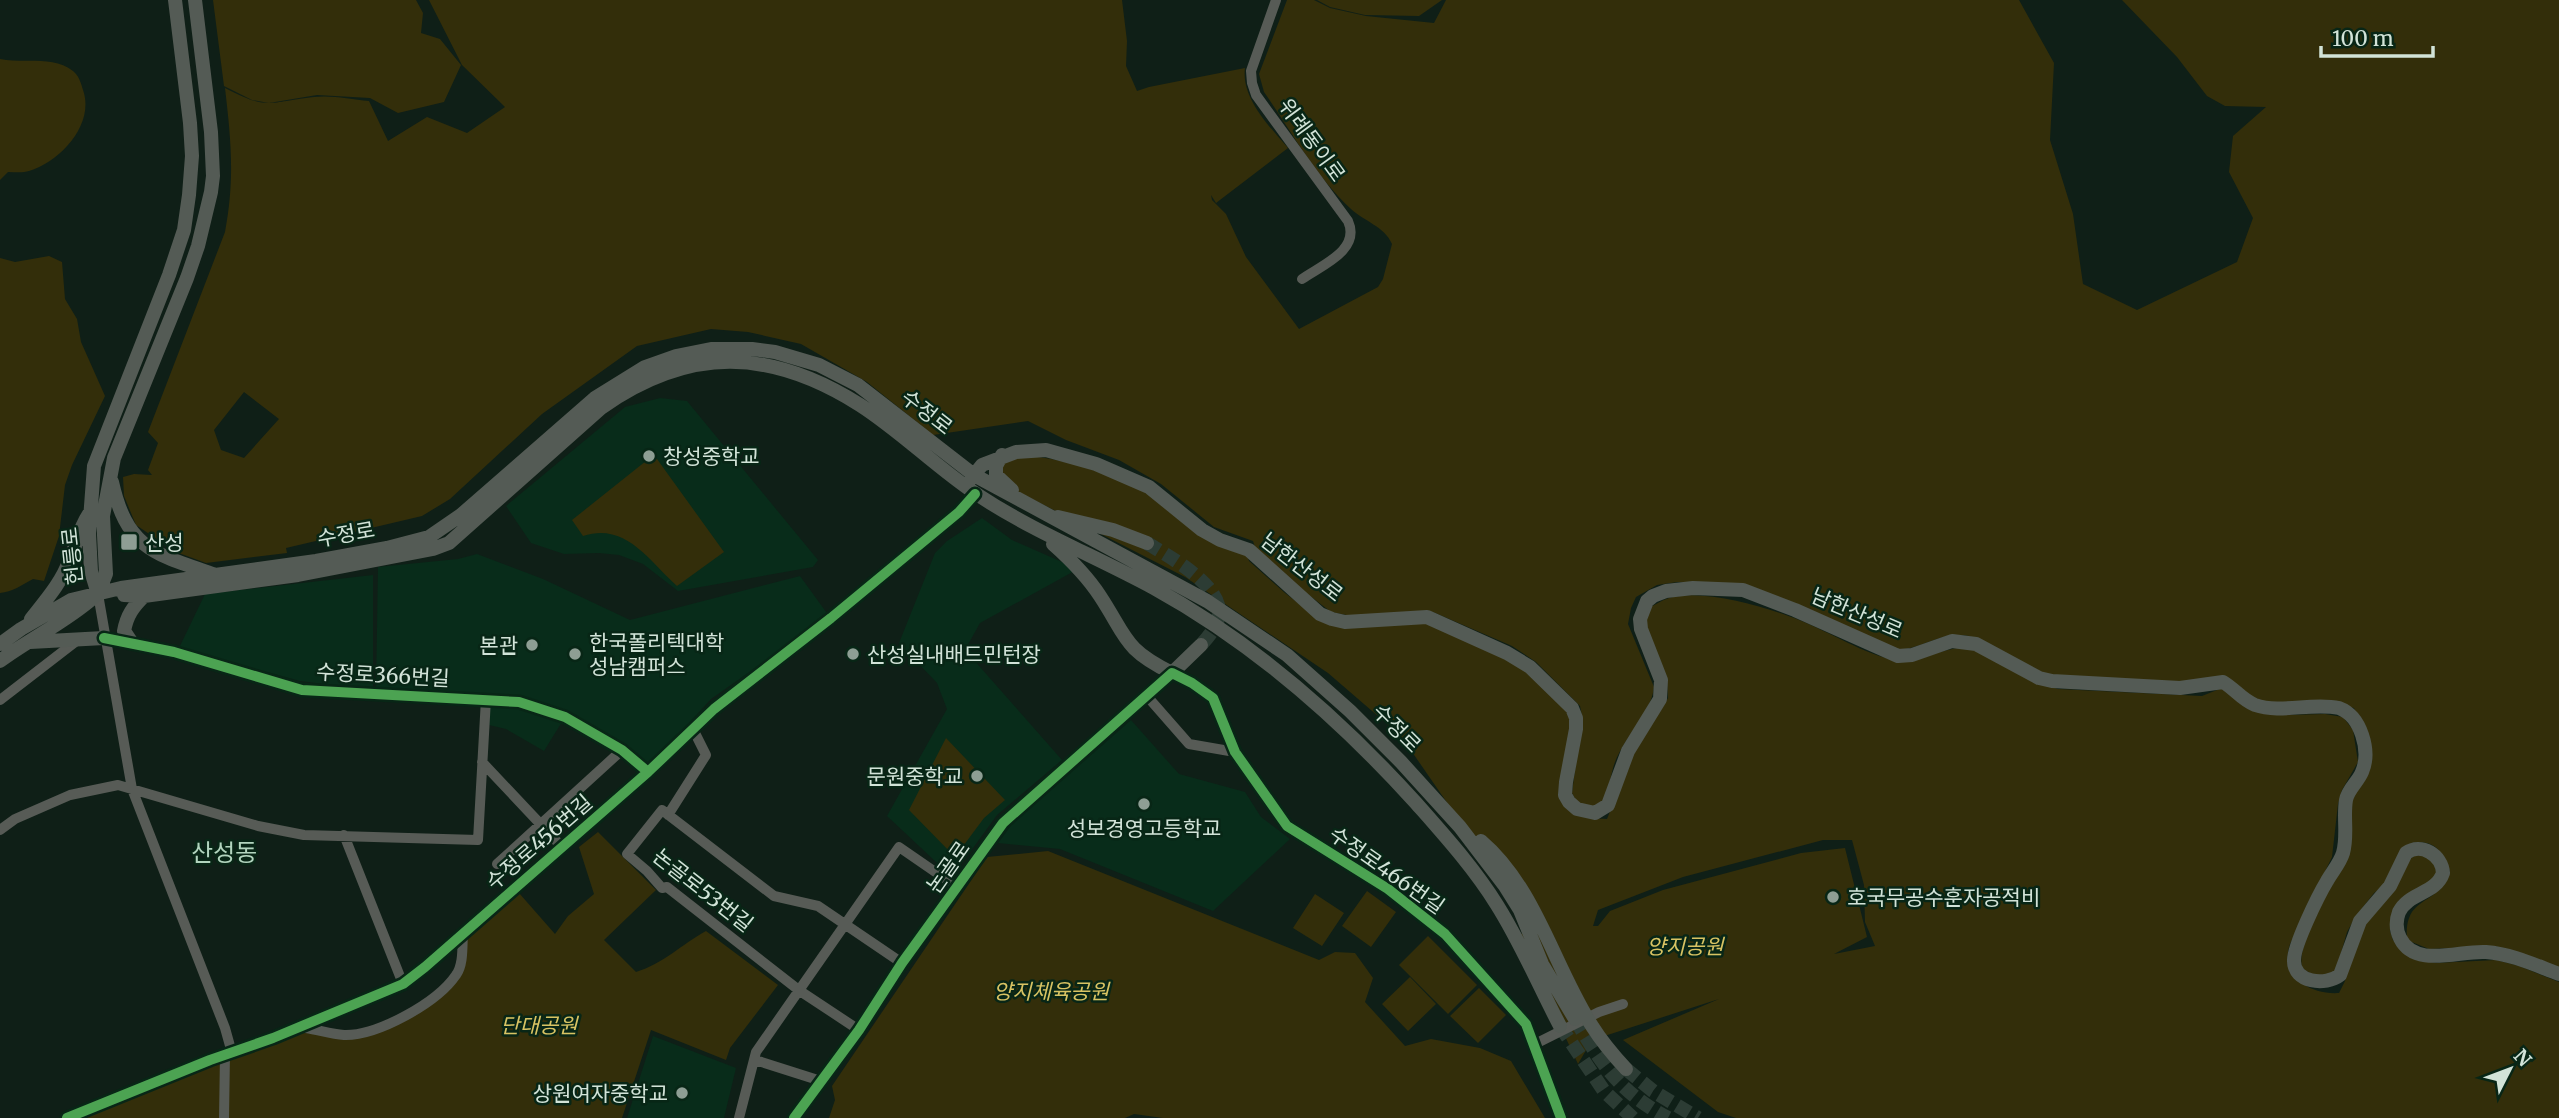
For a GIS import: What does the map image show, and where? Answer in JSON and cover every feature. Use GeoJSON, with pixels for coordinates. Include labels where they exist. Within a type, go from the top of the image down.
{"type":"FeatureCollection","features":[{"type":"Feature","properties":{"kind":"main road","name":"헌릉로"},"geometry":{"type":"LineString","coordinates":[[98,594],[91,571],[89,514],[94,466],[184,230],[192,156],[174,0]]}},
{"type":"Feature","properties":{"kind":"main road","name":"헌릉로"},"geometry":{"type":"LineString","coordinates":[[98,594],[106,574],[103,516],[114,457],[187,278],[198,246],[214,176],[195,0]]}},
{"type":"Feature","properties":{"kind":"main road","name":"수정로"},"geometry":{"type":"LineString","coordinates":[[98,594],[144,596],[298,575],[433,542],[590,401],[645,367],[676,356],[711,349],[752,349],[775,352],[819,365],[858,385],[932,441],[975,484],[1030,506],[1198,596],[1287,655],[1350,711],[1456,822],[1520,910],[1542,964],[1581,1019],[1626,1069]]}},
{"type":"Feature","properties":{"kind":"main road","name":"수정로"},"geometry":{"type":"LineString","coordinates":[[0,661],[25,635],[71,600],[121,588],[218,576],[387,548],[433,542],[449,543],[601,408],[625,391],[653,377],[704,362],[736,361],[770,366],[821,383],[860,405],[975,484],[1035,530],[1154,588],[1222,629],[1283,674],[1339,723],[1384,768],[1472,868],[1499,907],[1560,1026]]}},
{"type":"Feature","properties":{"kind":"main road"},"geometry":{"type":"LineString","coordinates":[[932,441],[973,460],[1002,455]]}},
{"type":"Feature","properties":{"kind":"main road","name":"남한산성로"},"geometry":{"type":"LineString","coordinates":[[975,484],[982,465],[1002,455],[1028,450],[1058,452],[1096,464],[1149,487],[1202,530],[1220,540],[1249,550],[1320,614],[1345,622],[1427,617],[1507,653],[1530,667],[1572,708],[1576,729],[1565,794],[1577,809],[1595,813],[1608,805],[1628,751],[1660,699],[1661,680],[1641,629],[1640,619],[1647,601],[1666,591],[1693,588],[1743,590],[1796,610],[1898,656],[1920,652],[1939,644],[1965,642],[1976,644],[2046,680],[2180,688],[2223,682],[2245,701],[2256,705],[2270,708],[2339,708],[2358,723],[2365,754],[2364,764],[2346,800],[2343,852],[2310,915],[2294,960],[2296,969],[2303,977],[2314,982],[2340,975],[2364,915],[2390,886],[2406,853],[2424,848],[2440,861],[2443,873],[2436,886],[2409,900],[2399,912],[2397,930],[2407,948],[2425,956],[2484,951],[2508,955],[2559,974]]}},
{"type":"Feature","properties":{"kind":"main road"},"geometry":{"type":"LineString","coordinates":[[1002,455],[996,466],[996,474],[1030,506]]}},
{"type":"Feature","properties":{"kind":"main road"},"geometry":{"type":"LineString","coordinates":[[114,457],[111,479],[117,504],[130,529],[158,556],[218,576]]}},
{"type":"Feature","properties":{"kind":"main road"},"geometry":{"type":"LineString","coordinates":[[25,635],[54,591],[70,560],[79,528],[89,514]]}},
{"type":"Feature","properties":{"kind":"main road"},"geometry":{"type":"LineString","coordinates":[[1045,515],[1079,520],[1147,543]]}},
{"type":"Feature","properties":{"kind":"main road"},"geometry":{"type":"LineString","coordinates":[[1035,530],[1082,571],[1132,649],[1149,662],[1171,673],[1201,645]]}},
{"type":"Feature","properties":{"kind":"main road"},"geometry":{"type":"LineString","coordinates":[[132,643],[124,631],[127,618],[144,596]]}},
{"type":"Feature","properties":{"kind":"main road"},"geometry":{"type":"LineString","coordinates":[[25,635],[104,638]]}},
{"type":"Feature","properties":{"kind":"main road","name":"수정로"},"geometry":{"type":"LineString","coordinates":[[0,645],[25,635]]}},
{"type":"Feature","properties":{"kind":"street","name":"위례동이로"},"geometry":{"type":"LineString","coordinates":[[1276,0],[1251,71],[1252,83],[1256,95],[1352,230],[1350,241],[1343,251],[1302,279]]}},
{"type":"Feature","properties":{"kind":"street","name":"수정로456번길"},"geometry":{"type":"LineString","coordinates":[[67,1118],[402,984],[425,967],[648,772],[714,709],[831,618],[959,512],[975,484]]}},
{"type":"Feature","properties":{"kind":"street"},"geometry":{"type":"LineString","coordinates":[[98,594],[132,789],[225,1028],[228,1054],[224,1118]]}},
{"type":"Feature","properties":{"kind":"street"},"geometry":{"type":"LineString","coordinates":[[0,700],[82,637]]}},
{"type":"Feature","properties":{"kind":"street","name":"수정로366번길"},"geometry":{"type":"LineString","coordinates":[[104,638],[174,652],[302,690],[519,702],[565,717],[622,750],[648,772]]}},
{"type":"Feature","properties":{"kind":"street","name":"논골로"},"geometry":{"type":"LineString","coordinates":[[794,1118],[859,1030],[902,963],[1003,823],[1171,673]]}},
{"type":"Feature","properties":{"kind":"street","name":"수정로466번길"},"geometry":{"type":"LineString","coordinates":[[1171,673],[1192,683],[1213,698],[1235,752],[1287,826],[1388,889],[1445,934],[1526,1024],[1561,1118]]}},
{"type":"Feature","properties":{"kind":"street"},"geometry":{"type":"LineString","coordinates":[[1146,695],[1189,744],[1235,752]]}},
{"type":"Feature","properties":{"kind":"street"},"geometry":{"type":"LineString","coordinates":[[0,830],[15,819],[69,795],[118,785],[258,826],[304,835],[478,841],[486,699]]}},
{"type":"Feature","properties":{"kind":"street"},"geometry":{"type":"LineString","coordinates":[[693,729],[706,755],[665,813],[774,896],[818,906],[902,963]]}},
{"type":"Feature","properties":{"kind":"street"},"geometry":{"type":"LineString","coordinates":[[497,864],[622,750]]}},
{"type":"Feature","properties":{"kind":"street"},"geometry":{"type":"LineString","coordinates":[[482,762],[562,847]]}},
{"type":"Feature","properties":{"kind":"street","name":"논골로53번길"},"geometry":{"type":"LineString","coordinates":[[665,813],[626,854],[662,888],[667,887],[800,990],[859,1030]]}},
{"type":"Feature","properties":{"kind":"street"},"geometry":{"type":"LineString","coordinates":[[344,835],[402,984]]}},
{"type":"Feature","properties":{"kind":"street"},"geometry":{"type":"LineString","coordinates":[[739,1118],[756,1052],[899,847],[957,887]]}},
{"type":"Feature","properties":{"kind":"street"},"geometry":{"type":"LineString","coordinates":[[301,1025],[345,1035],[390,1025],[430,1000],[457,975],[461,964],[463,932]]}},
{"type":"Feature","properties":{"kind":"street"},"geometry":{"type":"LineString","coordinates":[[1533,1045],[1581,1019],[1623,1003]]}},
{"type":"Feature","properties":{"kind":"street"},"geometry":{"type":"LineString","coordinates":[[755,1060],[821,1081]]}},
{"type":"Feature","properties":{"kind":"shaded area","name":"창성중학교"},"geometry":{"type":"Polygon","coordinates":[[[660,398],[687,401],[818,560],[813,567],[678,591],[643,564],[619,555],[564,554],[531,543],[506,506],[625,407],[660,398]]]}},
{"type":"Feature","properties":{"kind":"shaded area"},"geometry":{"type":"Polygon","coordinates":[[[982,518],[1012,540],[1078,569],[980,623],[965,650],[1062,760],[997,815],[952,877],[887,816],[947,709],[937,683],[899,643],[935,553],[947,541],[982,518]]]}},
{"type":"Feature","properties":{"kind":"shaded area","name":"한국폴리텍대학 성남캠퍼스"},"geometry":{"type":"Polygon","coordinates":[[[477,554],[543,579],[630,620],[800,576],[829,616],[711,699],[649,767],[517,697],[376,689],[378,567],[458,559],[477,554]]]}},
{"type":"Feature","properties":{"kind":"shaded area"},"geometry":{"type":"Polygon","coordinates":[[[373,575],[373,690],[300,681],[179,648],[205,594],[373,575]]]}},
{"type":"Feature","properties":{"kind":"shaded area"},"geometry":{"type":"Polygon","coordinates":[[[490,699],[565,717],[544,751],[506,729],[489,725],[490,699]]]}},
{"type":"Feature","properties":{"kind":"shaded area","name":"성보경영고등학교"},"geometry":{"type":"Polygon","coordinates":[[[1131,720],[1179,774],[1245,792],[1261,817],[1290,839],[1213,911],[1060,849],[998,843],[1012,824],[1131,720]]]}},
{"type":"Feature","properties":{"kind":"shaded area","name":"상원여자중학교"},"geometry":{"type":"Polygon","coordinates":[[[653,1036],[736,1068],[724,1118],[627,1118],[653,1036]]]}},
{"type":"Feature","properties":{"kind":"green space"},"geometry":{"type":"Polygon","coordinates":[[[213,0],[416,0],[423,13],[421,33],[440,39],[461,65],[444,102],[398,113],[370,98],[317,95],[269,103],[252,100],[224,86],[213,0]]]}},
{"type":"Feature","properties":{"kind":"green space"},"geometry":{"type":"Polygon","coordinates":[[[429,0],[1122,0],[1127,41],[1126,66],[1137,91],[1245,68],[1247,90],[1252,101],[1288,148],[1216,203],[1211,195],[1212,200],[1226,214],[1246,257],[1299,329],[1378,287],[1383,279],[1392,244],[1384,233],[1351,209],[1326,183],[1264,92],[1259,74],[1287,0],[1314,0],[1330,8],[1366,16],[1434,23],[1446,0],[2019,0],[2054,63],[2050,140],[2073,214],[2083,284],[2137,310],[2237,262],[2253,218],[2229,172],[2233,136],[2266,107],[2225,106],[2207,96],[2177,57],[2122,0],[2559,0],[2559,967],[2495,946],[2429,949],[2407,940],[2407,925],[2411,915],[2437,891],[2450,871],[2444,857],[2436,848],[2419,842],[2411,843],[2393,866],[2383,886],[2356,916],[2347,932],[2335,974],[2316,977],[2302,968],[2301,959],[2306,938],[2329,885],[2353,794],[2359,786],[2359,720],[2354,708],[2268,705],[2240,692],[2197,683],[2047,677],[1969,636],[1950,636],[1899,650],[1711,583],[1677,582],[1657,585],[1636,597],[1631,608],[1628,624],[1654,687],[1652,697],[1615,762],[1602,804],[1598,809],[1589,808],[1579,804],[1572,793],[1582,716],[1580,706],[1536,662],[1512,646],[1433,612],[1416,611],[1357,617],[1331,612],[1256,550],[1253,541],[1214,527],[1161,484],[1119,460],[1066,440],[1028,421],[933,435],[867,382],[801,344],[748,332],[711,329],[637,346],[542,414],[450,499],[422,516],[286,548],[287,553],[206,563],[176,552],[136,525],[124,496],[123,477],[134,474],[152,475],[148,470],[158,443],[148,432],[225,232],[231,160],[225,88],[251,100],[269,103],[321,97],[369,101],[388,141],[427,117],[467,133],[505,107],[462,65],[429,0]],[[244,392],[214,430],[221,450],[244,458],[279,419],[244,392]]]}},
{"type":"Feature","properties":{"kind":"green space"},"geometry":{"type":"Polygon","coordinates":[[[1317,0],[1442,0],[1419,16],[1365,15],[1330,7],[1317,0]]]}},
{"type":"Feature","properties":{"kind":"green space"},"geometry":{"type":"Polygon","coordinates":[[[0,59],[47,61],[65,66],[78,77],[85,103],[80,128],[63,150],[41,166],[27,172],[8,172],[0,180],[0,59]]]}},
{"type":"Feature","properties":{"kind":"green space"},"geometry":{"type":"Polygon","coordinates":[[[49,256],[62,262],[65,299],[77,319],[81,342],[105,396],[65,485],[59,536],[44,581],[33,579],[13,590],[0,593],[0,258],[15,262],[49,256]]]}},
{"type":"Feature","properties":{"kind":"green space","name":"양지공원"},"geometry":{"type":"Polygon","coordinates":[[[1030,456],[1088,468],[1170,505],[1246,552],[1249,561],[1324,623],[1426,623],[1505,657],[1529,673],[1569,713],[1571,723],[1561,800],[1574,814],[1587,817],[1607,819],[1632,756],[1668,698],[1667,682],[1644,626],[1645,610],[1666,599],[1683,596],[1716,597],[1770,610],[1811,625],[1872,653],[1898,661],[1970,647],[2044,685],[2058,689],[2202,696],[2222,688],[2288,715],[2325,714],[2343,717],[2353,730],[2358,762],[2342,790],[2338,804],[2332,857],[2290,944],[2289,965],[2293,974],[2308,987],[2339,993],[2359,935],[2406,862],[2419,852],[2434,862],[2437,875],[2391,920],[2393,940],[2415,959],[2436,963],[2496,960],[2559,982],[2559,1118],[1736,1118],[1718,1112],[1623,1040],[1719,999],[1592,1040],[1578,1064],[1517,934],[1529,933],[1504,885],[1401,736],[1328,673],[1185,577],[1001,483],[995,470],[1009,458],[1030,456]],[[1823,840],[1683,877],[1598,910],[1593,926],[1598,926],[1610,911],[1663,890],[1801,853],[1845,848],[1867,937],[1834,954],[1875,946],[1865,922],[1864,885],[1852,840],[1823,840]]]}},
{"type":"Feature","properties":{"kind":"green space"},"geometry":{"type":"Polygon","coordinates":[[[651,457],[657,459],[724,552],[677,586],[636,546],[612,534],[583,536],[572,520],[651,457]]]}},
{"type":"Feature","properties":{"kind":"green space"},"geometry":{"type":"Polygon","coordinates":[[[946,738],[1005,800],[984,818],[955,857],[909,810],[946,738]]]}},
{"type":"Feature","properties":{"kind":"green space","name":"단대공원"},"geometry":{"type":"Polygon","coordinates":[[[598,832],[656,890],[604,940],[636,972],[664,959],[706,931],[778,985],[730,1048],[726,1060],[651,1030],[622,1118],[66,1118],[232,1053],[316,1029],[325,1036],[390,1025],[457,975],[464,941],[486,915],[519,893],[555,934],[568,916],[594,894],[579,847],[598,832]]]}},
{"type":"Feature","properties":{"kind":"green space","name":"양지체육공원"},"geometry":{"type":"Polygon","coordinates":[[[1048,851],[1319,960],[1335,952],[1355,953],[1373,978],[1365,1002],[1405,1046],[1431,1039],[1480,1048],[1511,1061],[1545,1118],[1163,1118],[1134,1114],[1125,1118],[829,1118],[835,1100],[832,1086],[987,857],[1048,851]]]}},
{"type":"Feature","properties":{"kind":"green space"},"geometry":{"type":"Polygon","coordinates":[[[1367,891],[1396,912],[1371,947],[1342,926],[1367,891]]]}},
{"type":"Feature","properties":{"kind":"green space"},"geometry":{"type":"Polygon","coordinates":[[[1315,894],[1344,913],[1322,946],[1293,928],[1315,894]]]}},
{"type":"Feature","properties":{"kind":"green space"},"geometry":{"type":"Polygon","coordinates":[[[1428,936],[1477,985],[1448,1014],[1399,965],[1428,936]]]}},
{"type":"Feature","properties":{"kind":"green space"},"geometry":{"type":"Polygon","coordinates":[[[1410,977],[1436,1004],[1408,1031],[1382,1004],[1410,977]]]}},
{"type":"Feature","properties":{"kind":"green space"},"geometry":{"type":"Polygon","coordinates":[[[1479,988],[1506,1015],[1478,1043],[1450,1016],[1479,988]]]}},
{"type":"Feature","properties":{"kind":"tunnel"},"geometry":{"type":"LineString","coordinates":[[1147,543],[1188,569],[1214,595],[1219,616],[1215,627],[1201,645]]}},
{"type":"Feature","properties":{"kind":"tunnel"},"geometry":{"type":"LineString","coordinates":[[1575,1019],[1613,1076],[1637,1098],[1668,1118]]}},
{"type":"Feature","properties":{"kind":"tunnel"},"geometry":{"type":"LineString","coordinates":[[1560,1026],[1604,1091],[1633,1118]]}},
{"type":"Feature","properties":{"kind":"tunnel"},"geometry":{"type":"LineString","coordinates":[[1626,1069],[1653,1091],[1698,1118]]}},
{"type":"Feature","properties":{"kind":"cycle path"},"geometry":{"type":"LineString","coordinates":[[67,1118],[403,984],[648,772],[714,709],[831,618],[959,512],[975,494]]}},
{"type":"Feature","properties":{"kind":"cycle path"},"geometry":{"type":"LineString","coordinates":[[104,638],[174,652],[302,690],[519,702],[565,717],[622,750],[648,772]]}},
{"type":"Feature","properties":{"kind":"cycle path"},"geometry":{"type":"LineString","coordinates":[[794,1118],[859,1030],[902,963],[1003,823],[1172,673],[1213,698],[1235,752],[1287,826],[1388,889],[1445,934],[1526,1024],[1561,1118]]}},
{"type":"Feature","properties":{"kind":"place","name":"창성중학교"},"geometry":{"type":"Point","coordinates":[649,456]}},
{"type":"Feature","properties":{"kind":"place","name":"산성"},"geometry":{"type":"Point","coordinates":[129,542]}},
{"type":"Feature","properties":{"kind":"place","name":"본관"},"geometry":{"type":"Point","coordinates":[532,645]}},
{"type":"Feature","properties":{"kind":"place","name":"한국폴리텍대학 성남캠퍼스"},"geometry":{"type":"Point","coordinates":[575,654]}},
{"type":"Feature","properties":{"kind":"place","name":"산성실내배드민턴장"},"geometry":{"type":"Point","coordinates":[853,654]}},
{"type":"Feature","properties":{"kind":"place","name":"문원중학교"},"geometry":{"type":"Point","coordinates":[977,776]}},
{"type":"Feature","properties":{"kind":"place","name":"성보경영고등학교"},"geometry":{"type":"Point","coordinates":[1144,804]}},
{"type":"Feature","properties":{"kind":"place","name":"호국무공수훈자공적비"},"geometry":{"type":"Point","coordinates":[1833,897]}},
{"type":"Feature","properties":{"kind":"place","name":"상원여자중학교"},"geometry":{"type":"Point","coordinates":[682,1093]}},
{"type":"Feature","properties":{"kind":"district","name":"산성동"},"geometry":{"type":"Point","coordinates":[224,852]}}]}
